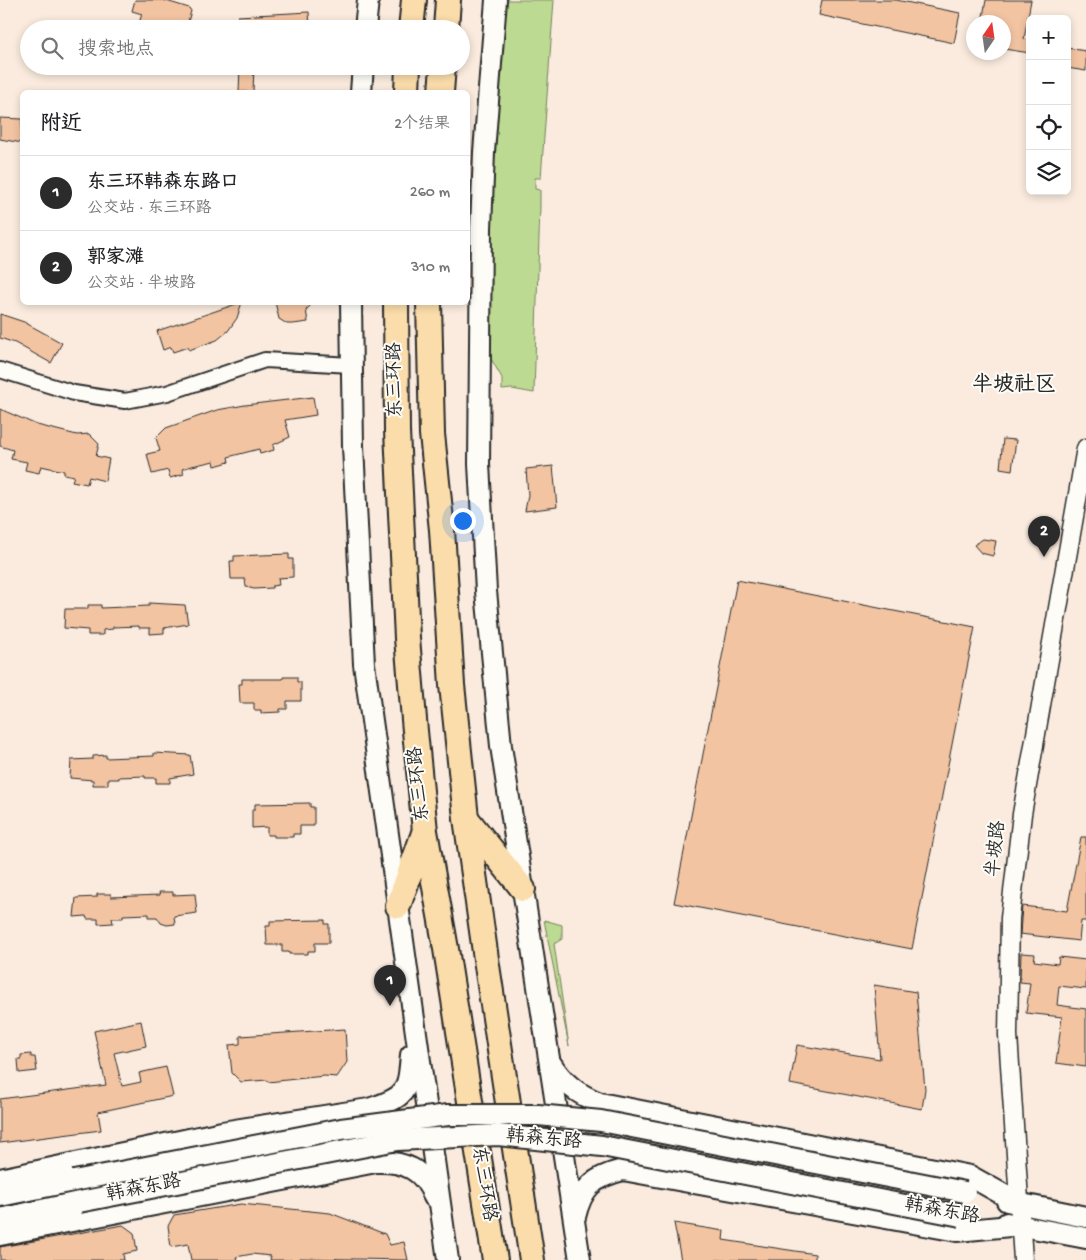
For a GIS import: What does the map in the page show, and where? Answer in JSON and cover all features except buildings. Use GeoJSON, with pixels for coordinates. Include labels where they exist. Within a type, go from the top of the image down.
{"type":"FeatureCollection","features":[{"type":"Feature","properties":{"kind":"highway"},"geometry":{"type":"LineString","coordinates":[[412,20],[414,0]]}},
{"type":"Feature","properties":{"kind":"highway"},"geometry":{"type":"LineString","coordinates":[[447,20],[448,0]]}},
{"type":"Feature","properties":{"kind":"highway"},"geometry":{"type":"LineString","coordinates":[[407,90],[408,75]]}},
{"type":"Feature","properties":{"kind":"highway"},"geometry":{"type":"LineString","coordinates":[[441,90],[442,75]]}},
{"type":"Feature","properties":{"kind":"highway","name":"东三环路"},"geometry":{"type":"LineString","coordinates":[[396,305],[397,431],[407,638],[425,831],[446,949],[495,1260]]}},
{"type":"Feature","properties":{"kind":"highway","name":"东三环路"},"geometry":{"type":"LineString","coordinates":[[429,305],[432,434],[442,530],[452,685],[466,818],[532,1260]]}},
{"type":"Feature","properties":{"kind":"highway"},"geometry":{"type":"LineString","coordinates":[[466,818],[523,889]]}},
{"type":"Feature","properties":{"kind":"highway"},"geometry":{"type":"LineString","coordinates":[[398,906],[425,831]]}},
{"type":"Feature","properties":{"kind":"main road"},"geometry":{"type":"LineString","coordinates":[[366,20],[368,0]]}},
{"type":"Feature","properties":{"kind":"main road"},"geometry":{"type":"LineString","coordinates":[[496,0],[484,152],[481,228],[479,464],[486,590],[501,746],[580,1260]]}},
{"type":"Feature","properties":{"kind":"main road"},"geometry":{"type":"LineString","coordinates":[[361,90],[362,75]]}},
{"type":"Feature","properties":{"kind":"main road"},"geometry":{"type":"LineString","coordinates":[[351,305],[351,365],[364,664],[448,1260]]}},
{"type":"Feature","properties":{"kind":"main road"},"geometry":{"type":"LineString","coordinates":[[1,1191],[27,1174],[222,1132],[369,1109],[392,1101],[402,1095],[406,1086],[414,1020]]}},
{"type":"Feature","properties":{"kind":"main road"},"geometry":{"type":"LineString","coordinates":[[548,1060],[569,1087],[584,1097],[600,1103],[970,1176],[1020,1204]]}},
{"type":"Feature","properties":{"kind":"main road","name":"韩森东路"},"geometry":{"type":"LineString","coordinates":[[1,1191],[74,1182],[341,1129],[448,1115],[538,1114],[601,1120],[1086,1217]]}},
{"type":"Feature","properties":{"kind":"main road","name":"韩森东路"},"geometry":{"type":"LineString","coordinates":[[0,1219],[388,1142],[451,1136],[498,1135],[602,1146],[961,1216],[1021,1225],[1086,1238]]}},
{"type":"Feature","properties":{"kind":"main road"},"geometry":{"type":"LineString","coordinates":[[0,1235],[376,1162],[394,1161],[410,1166],[424,1176],[442,1221]]}},
{"type":"Feature","properties":{"kind":"main road"},"geometry":{"type":"LineString","coordinates":[[574,1221],[579,1198],[589,1186],[601,1175],[623,1170],[957,1231],[1021,1225]]}},
{"type":"Feature","properties":{"kind":"street"},"geometry":{"type":"LineString","coordinates":[[0,370],[74,394],[125,401],[168,393],[265,360],[351,365]]}},
{"type":"Feature","properties":{"kind":"street","name":"半坡路"},"geometry":{"type":"LineString","coordinates":[[1023,1260],[1008,1035],[1010,918],[1022,814],[1086,448]]}},
{"type":"Feature","properties":{"kind":"green space"},"geometry":{"type":"Polygon","coordinates":[[[507,0],[554,0],[541,178],[535,178],[535,189],[540,190],[540,206],[534,393],[512,389],[502,390],[502,378],[490,357],[495,134],[507,0]]]}},
{"type":"Feature","properties":{"kind":"green space"},"geometry":{"type":"Polygon","coordinates":[[[544,920],[562,925],[562,939],[554,944],[569,1046],[544,920]]]}},
{"type":"Feature","properties":{"kind":"place","name":"郭家滩"},"geometry":{"type":"Point","coordinates":[1044,557]}},
{"type":"Feature","properties":{"kind":"place","name":"东三环韩森东路口"},"geometry":{"type":"Point","coordinates":[390,1006]}},
{"type":"Feature","properties":{"kind":"district","name":"半坡社区"},"geometry":{"type":"Point","coordinates":[1014,386]}}]}
